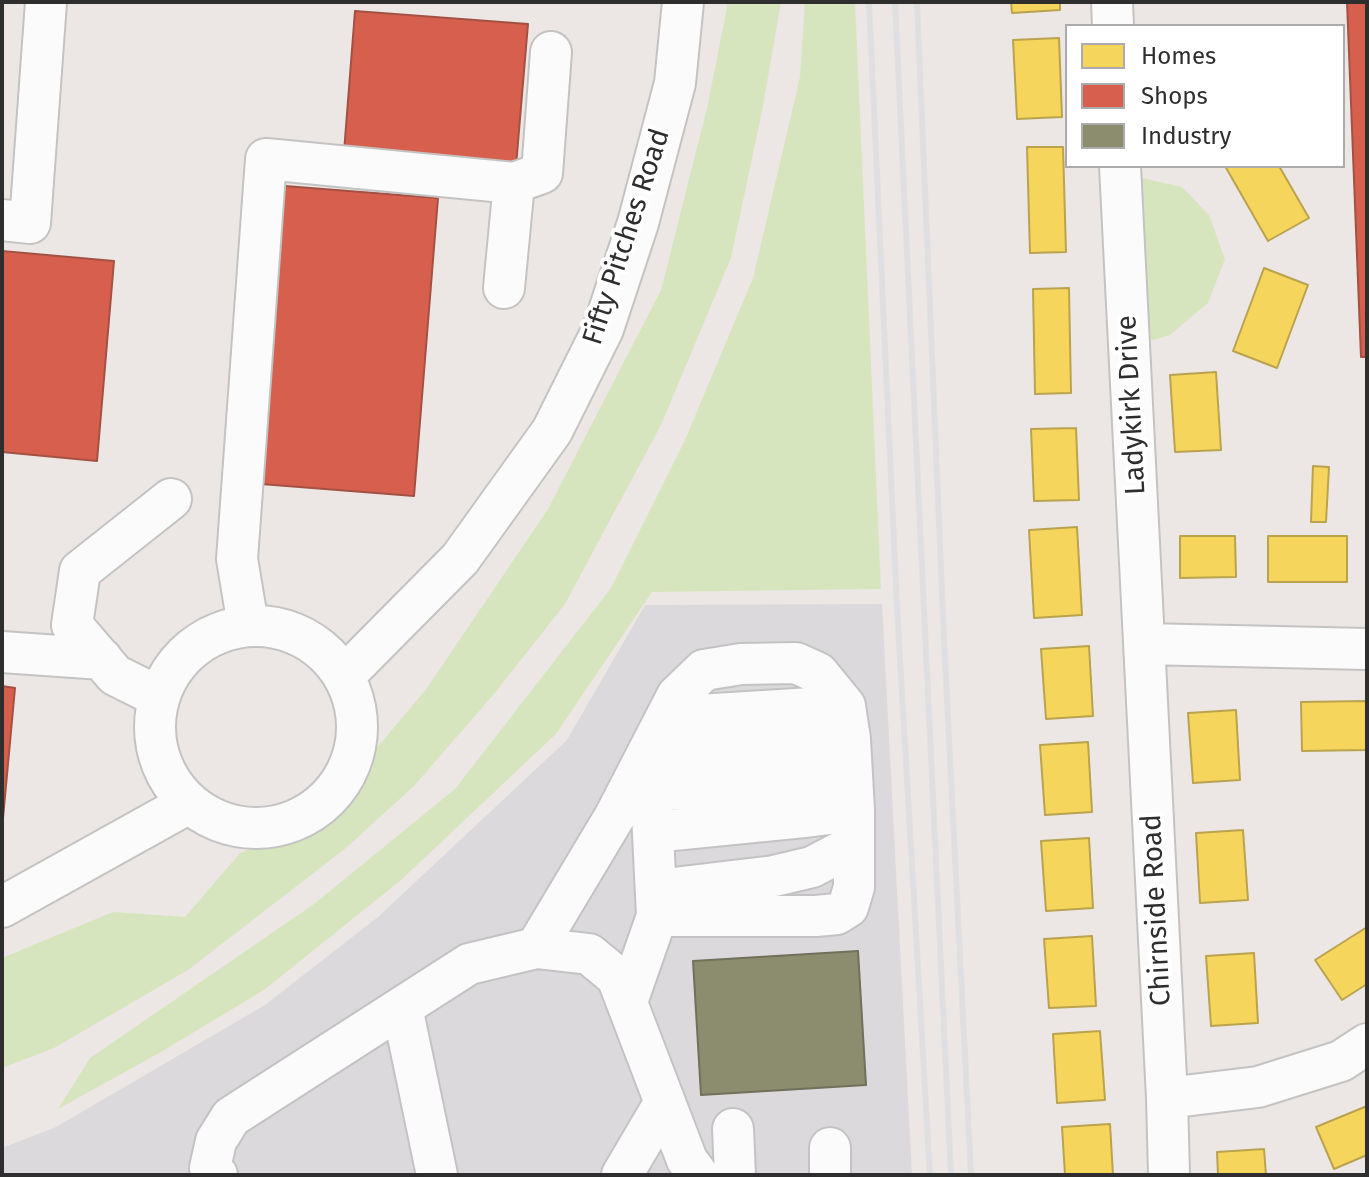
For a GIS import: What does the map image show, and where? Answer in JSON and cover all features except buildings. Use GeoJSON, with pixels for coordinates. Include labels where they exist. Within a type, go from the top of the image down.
{"type":"FeatureCollection","features":[{"type":"Feature","properties":{"kind":"street"},"geometry":{"type":"LineString","coordinates":[[2,220],[30,223],[46,2]]}},
{"type":"Feature","properties":{"kind":"street","name":"Fifty Pitches Road"},"geometry":{"type":"LineString","coordinates":[[344,676],[460,559],[552,431],[603,329],[638,223],[675,83],[683,2]]}},
{"type":"Feature","properties":{"kind":"street"},"geometry":{"type":"LineString","coordinates":[[1112,2],[1113,24]]}},
{"type":"Feature","properties":{"kind":"street"},"geometry":{"type":"LineString","coordinates":[[248,625],[237,559],[266,159],[514,183],[542,173],[551,52]]}},
{"type":"Feature","properties":{"kind":"street","name":"Ladykirk Drive"},"geometry":{"type":"LineString","coordinates":[[1120,168],[1144,644]]}},
{"type":"Feature","properties":{"kind":"street"},"geometry":{"type":"LineString","coordinates":[[504,288],[514,183]]}},
{"type":"Feature","properties":{"kind":"street"},"geometry":{"type":"LineString","coordinates":[[159,697],[115,675],[72,625],[80,571],[171,499]]}},
{"type":"Feature","properties":{"kind":"street"},"geometry":{"type":"LineString","coordinates":[[248,625],[283,629],[320,648],[344,676],[356,709],[358,735],[349,769],[333,794],[305,816],[286,824],[237,826],[204,814],[189,803],[167,775],[158,754],[155,718],[159,697],[186,654],[215,634],[248,625]]}},
{"type":"Feature","properties":{"kind":"street"},"geometry":{"type":"LineString","coordinates":[[1144,644],[1367,649]]}},
{"type":"Feature","properties":{"kind":"street","name":"Chirnside Road"},"geometry":{"type":"LineString","coordinates":[[1144,644],[1169,1175]]}},
{"type":"Feature","properties":{"kind":"street"},"geometry":{"type":"LineString","coordinates":[[2,652],[102,659]]}},
{"type":"Feature","properties":{"kind":"street"},"geometry":{"type":"LineString","coordinates":[[536,948],[656,753],[677,696],[704,670],[741,664],[796,663],[818,673],[851,776],[854,887],[848,907],[837,914],[816,916],[657,903]]}},
{"type":"Feature","properties":{"kind":"street"},"geometry":{"type":"LineString","coordinates":[[656,753],[851,776]]}},
{"type":"Feature","properties":{"kind":"street"},"geometry":{"type":"LineString","coordinates":[[627,1002],[657,903],[653,832],[656,753]]}},
{"type":"Feature","properties":{"kind":"street"},"geometry":{"type":"LineString","coordinates":[[653,832],[851,776]]}},
{"type":"Feature","properties":{"kind":"street"},"geometry":{"type":"LineString","coordinates":[[657,903],[812,867],[851,776]]}},
{"type":"Feature","properties":{"kind":"street"},"geometry":{"type":"LineString","coordinates":[[2,907],[189,803]]}},
{"type":"Feature","properties":{"kind":"street"},"geometry":{"type":"LineString","coordinates":[[217,1175],[210,1168],[216,1141],[231,1117],[469,964],[536,948],[589,954],[617,977],[687,1160],[698,1175]]}},
{"type":"Feature","properties":{"kind":"street"},"geometry":{"type":"LineString","coordinates":[[402,1007],[437,1175]]}},
{"type":"Feature","properties":{"kind":"street"},"geometry":{"type":"LineString","coordinates":[[1167,1098],[1258,1087],[1341,1061],[1367,1044]]}},
{"type":"Feature","properties":{"kind":"street"},"geometry":{"type":"LineString","coordinates":[[622,1175],[665,1102]]}},
{"type":"Feature","properties":{"kind":"street"},"geometry":{"type":"LineString","coordinates":[[733,1129],[735,1175]]}},
{"type":"Feature","properties":{"kind":"shaded area"},"geometry":{"type":"Polygon","coordinates":[[[882,604],[912,1175],[2,1175],[2,1148],[56,1127],[265,1005],[378,917],[567,740],[645,605],[882,604]]]}},
{"type":"Feature","properties":{"kind":"green space"},"geometry":{"type":"Polygon","coordinates":[[[728,2],[781,2],[731,258],[661,425],[565,604],[494,694],[414,786],[346,848],[188,970],[54,1048],[2,1068],[2,958],[113,912],[185,917],[240,853],[323,820],[375,750],[427,688],[548,509],[661,290],[708,104],[728,2]]]}},
{"type":"Feature","properties":{"kind":"green space"},"geometry":{"type":"Polygon","coordinates":[[[805,2],[855,2],[881,589],[652,592],[556,734],[400,881],[264,990],[58,1109],[90,1058],[314,904],[455,789],[611,588],[685,440],[753,278],[800,77],[805,2]]]}},
{"type":"Feature","properties":{"kind":"green space"},"geometry":{"type":"Polygon","coordinates":[[[1133,176],[1182,187],[1209,215],[1225,259],[1208,303],[1170,335],[1154,340],[1143,337],[1133,176]]]}},
{"type":"Feature","properties":{"kind":"railway"},"geometry":{"type":"LineString","coordinates":[[869,2],[897,607],[930,1175]]}},
{"type":"Feature","properties":{"kind":"railway"},"geometry":{"type":"LineString","coordinates":[[895,2],[951,1175]]}},
{"type":"Feature","properties":{"kind":"railway"},"geometry":{"type":"LineString","coordinates":[[917,2],[971,1175]]}}]}
